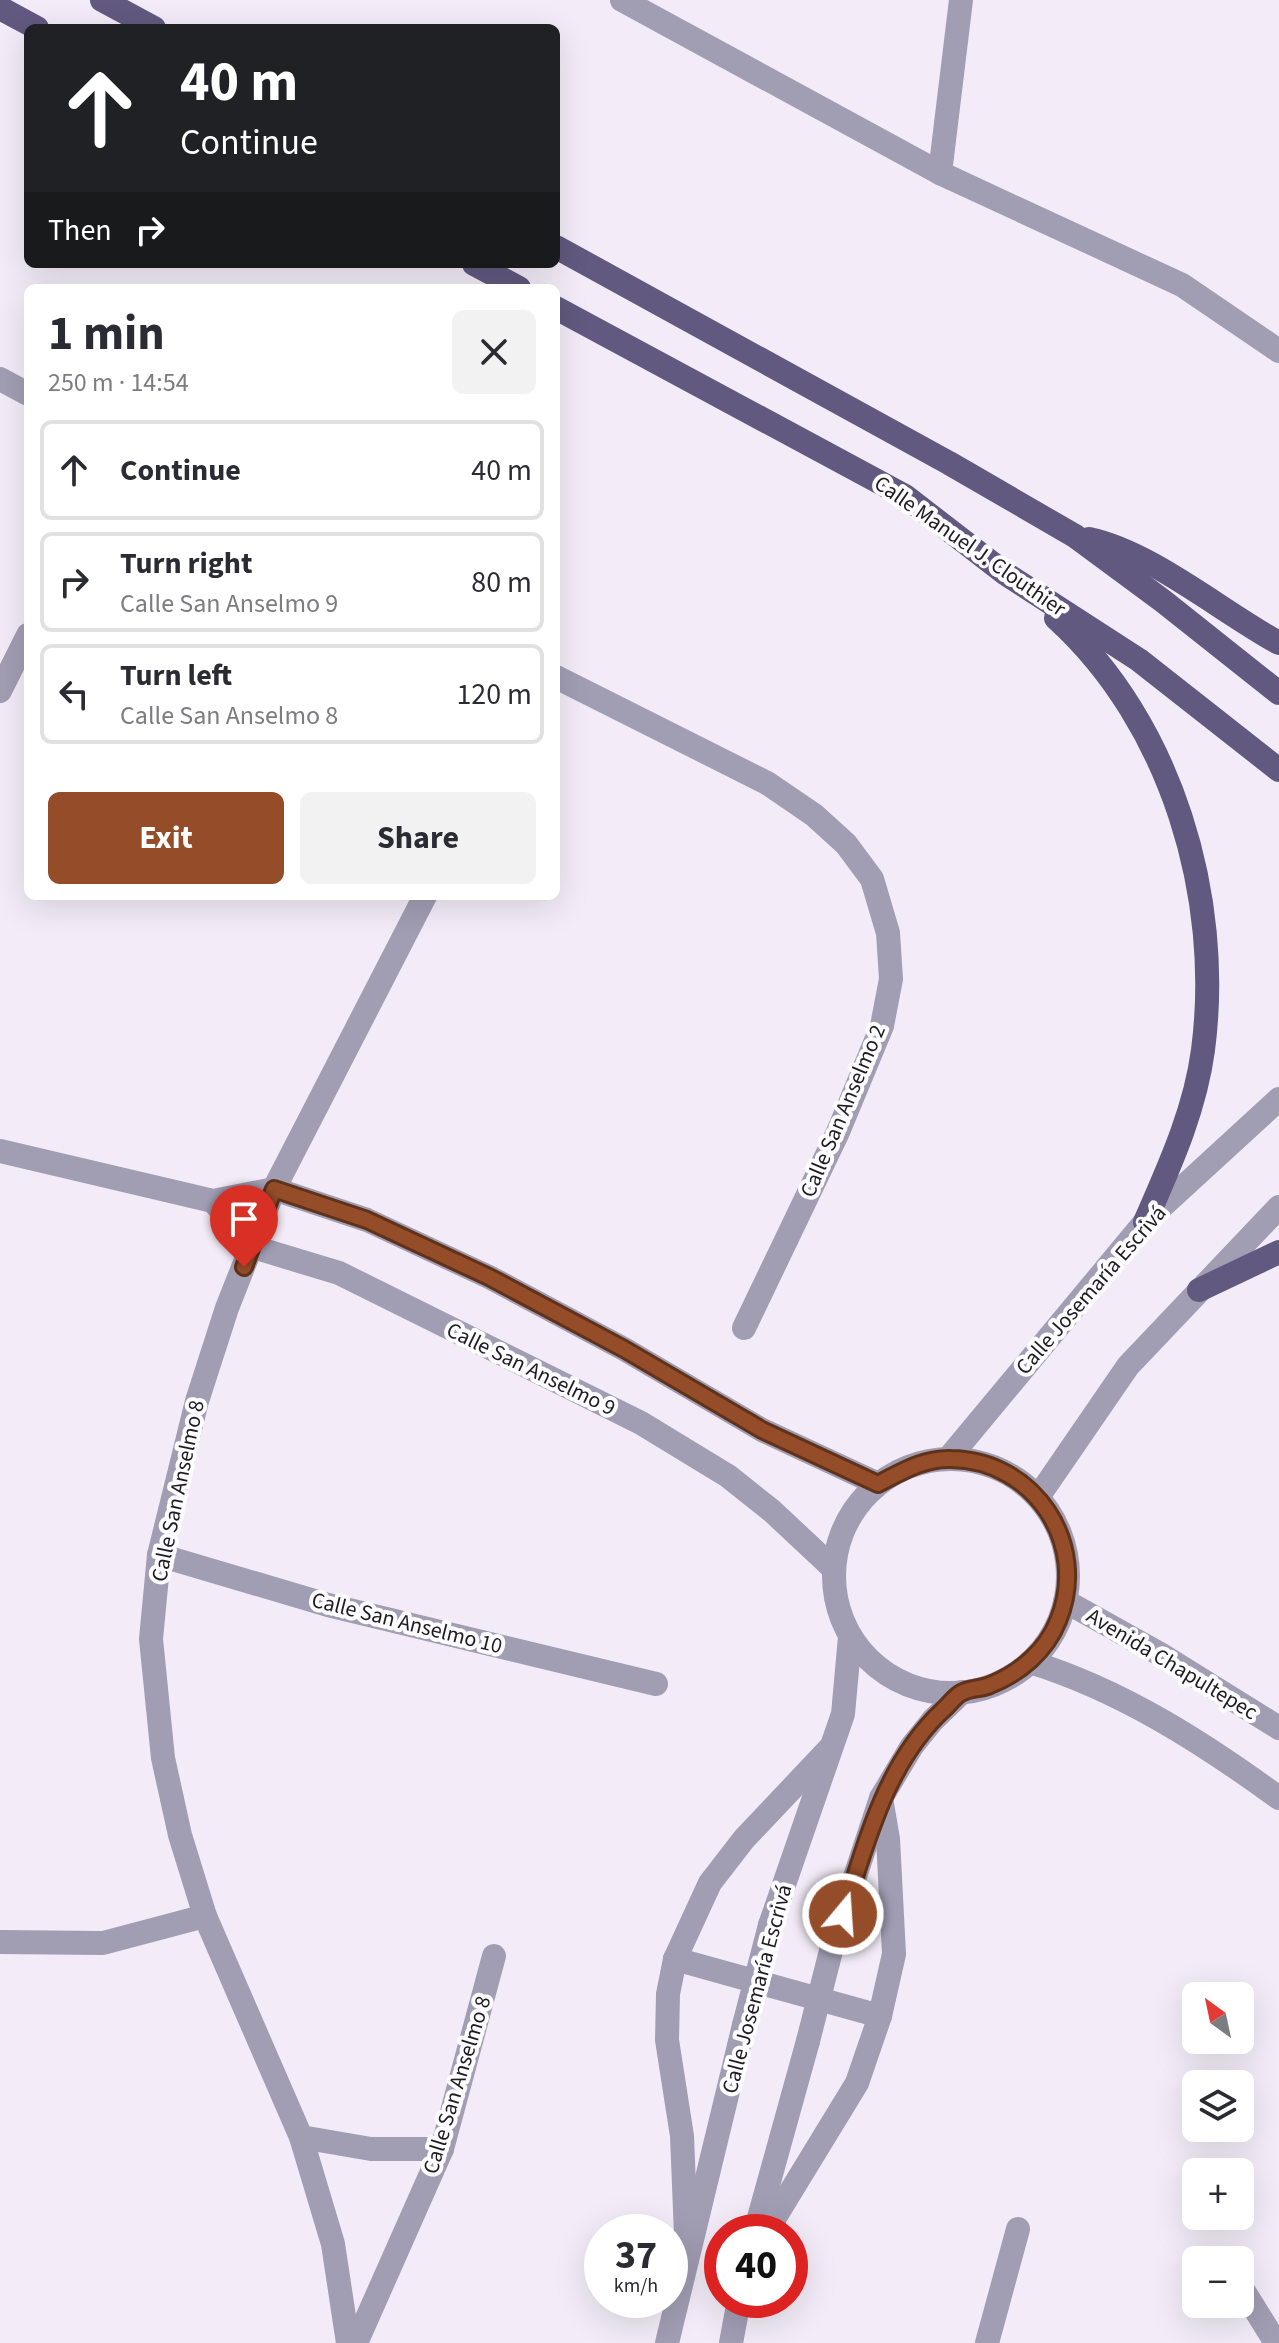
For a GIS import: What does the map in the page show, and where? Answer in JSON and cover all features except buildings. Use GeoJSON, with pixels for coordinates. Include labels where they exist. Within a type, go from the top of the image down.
{"type":"FeatureCollection","features":[{"type":"Feature","properties":{"kind":"main road"},"geometry":{"type":"LineString","coordinates":[[102,0],[147,24]]}},
{"type":"Feature","properties":{"kind":"main road"},"geometry":{"type":"LineString","coordinates":[[0,8],[30,24]]}},
{"type":"Feature","properties":{"kind":"main road"},"geometry":{"type":"LineString","coordinates":[[560,249],[949,463],[1075,536],[1279,693]]}},
{"type":"Feature","properties":{"kind":"main road"},"geometry":{"type":"LineString","coordinates":[[482,268],[512,284]]}},
{"type":"Feature","properties":{"kind":"main road","name":"Calle Manuel J. Clouthier"},"geometry":{"type":"LineString","coordinates":[[560,310],[905,496],[1006,574],[1139,660],[1279,770]]}},
{"type":"Feature","properties":{"kind":"main road"},"geometry":{"type":"LineString","coordinates":[[1075,536],[1110,543],[1141,559],[1279,643]]}},
{"type":"Feature","properties":{"kind":"main road"},"geometry":{"type":"LineString","coordinates":[[1006,574],[1074,634],[1129,706],[1170,786],[1197,872],[1208,961],[1203,1051],[1181,1139],[1145,1222]]}},
{"type":"Feature","properties":{"kind":"main road"},"geometry":{"type":"LineString","coordinates":[[1199,1290],[1279,1252]]}},
{"type":"Feature","properties":{"kind":"street"},"geometry":{"type":"LineString","coordinates":[[622,0],[940,173],[1182,285],[1279,351]]}},
{"type":"Feature","properties":{"kind":"street"},"geometry":{"type":"LineString","coordinates":[[940,173],[961,0]]}},
{"type":"Feature","properties":{"kind":"street"},"geometry":{"type":"LineString","coordinates":[[0,379],[24,392]]}},
{"type":"Feature","properties":{"kind":"street"},"geometry":{"type":"LineString","coordinates":[[0,691],[24,643]]}},
{"type":"Feature","properties":{"kind":"street","name":"Calle San Anselmo 2"},"geometry":{"type":"LineString","coordinates":[[560,679],[767,783],[814,815],[846,844],[872,879],[888,933],[891,979],[882,1026],[838,1132],[744,1328]]}},
{"type":"Feature","properties":{"kind":"street","name":"Calle San Anselmo 8"},"geometry":{"type":"LineString","coordinates":[[348,2343],[333,2244],[301,2137],[205,1916],[180,1835],[163,1758],[151,1639],[159,1555],[197,1401],[227,1308],[274,1189],[423,900]]}},
{"type":"Feature","properties":{"kind":"street","name":"Calle Josemaría Escrivá"},"geometry":{"type":"LineString","coordinates":[[948,1459],[1145,1222],[1279,1099]]}},
{"type":"Feature","properties":{"kind":"street"},"geometry":{"type":"LineString","coordinates":[[0,1151],[213,1201],[274,1189],[367,1220],[489,1277],[624,1349],[762,1430],[878,1484]]}},
{"type":"Feature","properties":{"kind":"street"},"geometry":{"type":"LineString","coordinates":[[213,1201],[253,1247]]}},
{"type":"Feature","properties":{"kind":"street"},"geometry":{"type":"LineString","coordinates":[[1038,1497],[1128,1366],[1279,1207]]}},
{"type":"Feature","properties":{"kind":"street","name":"Calle San Anselmo 9"},"geometry":{"type":"LineString","coordinates":[[253,1247],[339,1273],[641,1423],[728,1476],[772,1511],[834,1569]]}},
{"type":"Feature","properties":{"kind":"street"},"geometry":{"type":"LineString","coordinates":[[948,1459],[973,1461],[997,1468],[1019,1480],[1038,1497],[1054,1520],[1065,1546],[1068,1573],[1065,1601],[1052,1633],[1030,1662],[998,1682],[962,1692],[935,1692],[899,1680],[867,1658],[850,1637],[837,1604],[834,1569],[838,1545],[847,1522],[861,1501],[878,1484],[911,1466],[948,1459]]}},
{"type":"Feature","properties":{"kind":"street","name":"Calle San Anselmo 10"},"geometry":{"type":"LineString","coordinates":[[159,1555],[328,1605],[656,1684]]}},
{"type":"Feature","properties":{"kind":"street","name":"Avenida Chapultepec"},"geometry":{"type":"LineString","coordinates":[[1065,1601],[1160,1654],[1279,1728]]}},
{"type":"Feature","properties":{"kind":"street","name":"Calle Josemaría Escrivá"},"geometry":{"type":"LineString","coordinates":[[688,2256],[770,1925],[843,1714],[850,1637]]}},
{"type":"Feature","properties":{"kind":"street"},"geometry":{"type":"LineString","coordinates":[[1030,1662],[1074,1676],[1118,1696],[1220,1756],[1279,1798]]}},
{"type":"Feature","properties":{"kind":"street"},"geometry":{"type":"LineString","coordinates":[[760,2214],[833,1943],[881,1798],[912,1746],[962,1692]]}},
{"type":"Feature","properties":{"kind":"street"},"geometry":{"type":"LineString","coordinates":[[685,2214],[682,2136],[667,2040],[668,1994],[675,1959],[710,1883],[744,1839],[831,1747]]}},
{"type":"Feature","properties":{"kind":"street"},"geometry":{"type":"LineString","coordinates":[[777,2214],[857,2083],[880,2016],[894,1954],[888,1839],[881,1798]]}},
{"type":"Feature","properties":{"kind":"street"},"geometry":{"type":"LineString","coordinates":[[0,1942],[103,1943],[205,1916]]}},
{"type":"Feature","properties":{"kind":"street","name":"Calle San Anselmo 8"},"geometry":{"type":"LineString","coordinates":[[356,2343],[442,2149],[494,1956]]}},
{"type":"Feature","properties":{"kind":"street"},"geometry":{"type":"LineString","coordinates":[[675,1959],[880,2016]]}},
{"type":"Feature","properties":{"kind":"street"},"geometry":{"type":"LineString","coordinates":[[301,2137],[371,2149],[442,2149]]}},
{"type":"Feature","properties":{"kind":"street"},"geometry":{"type":"LineString","coordinates":[[987,2343],[1018,2229]]}},
{"type":"Feature","properties":{"kind":"street"},"geometry":{"type":"LineString","coordinates":[[1254,2308],[1276,2343]]}},
{"type":"Feature","properties":{"kind":"street","name":"Calle Josemaría Escrivá"},"geometry":{"type":"LineString","coordinates":[[667,2343],[673,2318]]}},
{"type":"Feature","properties":{"kind":"street"},"geometry":{"type":"LineString","coordinates":[[731,2343],[736,2318]]}},
{"type":"Feature","properties":{"kind":"route"},"geometry":{"type":"LineString","coordinates":[[244,1267],[274,1189],[367,1220],[489,1277],[624,1349],[762,1430],[878,1484],[911,1466],[948,1459],[973,1461],[997,1468],[1019,1480],[1038,1497],[1054,1520],[1065,1546],[1068,1573],[1065,1601],[1058,1623],[1046,1644],[1030,1662],[1009,1677],[986,1687],[962,1692],[912,1746],[881,1798],[843,1914]]}}]}
